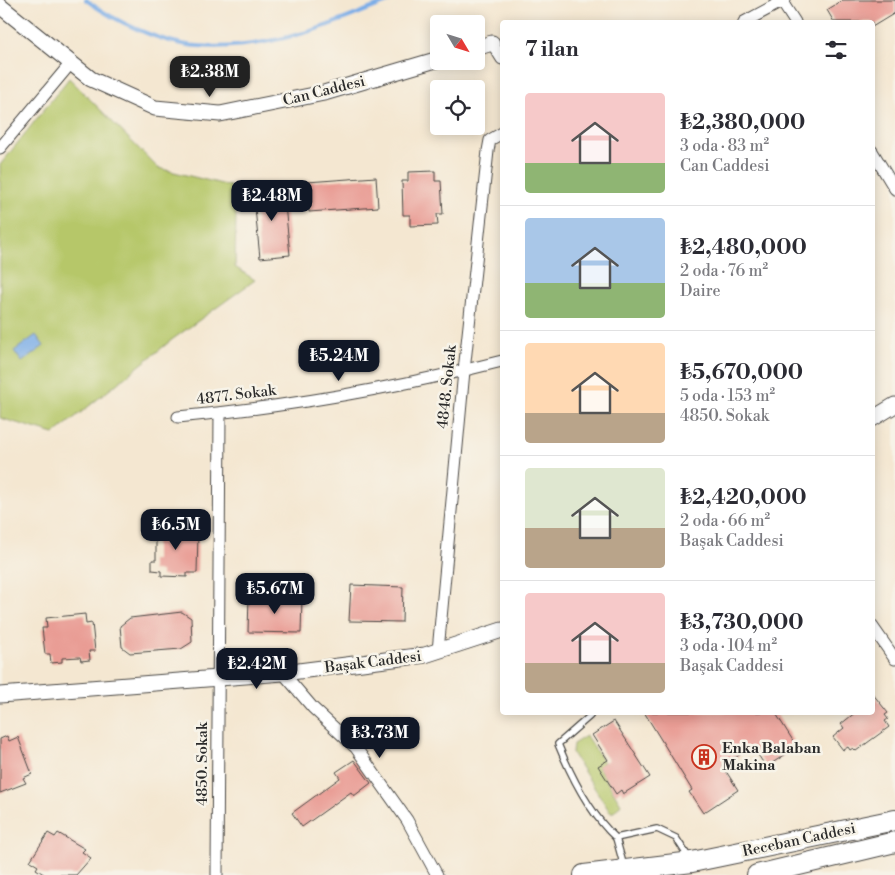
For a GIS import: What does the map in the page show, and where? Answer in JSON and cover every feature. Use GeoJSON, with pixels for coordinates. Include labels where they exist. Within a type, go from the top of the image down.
{"type":"FeatureCollection","features":[{"type":"Feature","properties":{"kind":"highway","name":"Receban Caddesi"},"geometry":{"type":"LineString","coordinates":[[584,875],[692,862],[895,820]]}},
{"type":"Feature","properties":{"kind":"highway","name":"Receban Caddesi"},"geometry":{"type":"LineString","coordinates":[[756,875],[895,842]]}},
{"type":"Feature","properties":{"kind":"street"},"geometry":{"type":"LineString","coordinates":[[748,20],[783,1],[794,20]]}},
{"type":"Feature","properties":{"kind":"street","name":"Can Caddesi"},"geometry":{"type":"LineString","coordinates":[[0,6],[91,79],[155,108],[220,114],[324,93],[430,62]]}},
{"type":"Feature","properties":{"kind":"street"},"geometry":{"type":"LineString","coordinates":[[485,45],[492,43],[500,56]]}},
{"type":"Feature","properties":{"kind":"street"},"geometry":{"type":"LineString","coordinates":[[0,148],[71,62]]}},
{"type":"Feature","properties":{"kind":"street","name":"4848. Sokak"},"geometry":{"type":"LineString","coordinates":[[438,651],[464,371],[488,151],[490,140],[500,134]]}},
{"type":"Feature","properties":{"kind":"street"},"geometry":{"type":"LineString","coordinates":[[875,156],[895,189]]}},
{"type":"Feature","properties":{"kind":"street","name":"4877. Sokak"},"geometry":{"type":"LineString","coordinates":[[178,417],[220,413],[343,395],[464,371],[500,362]]}},
{"type":"Feature","properties":{"kind":"street"},"geometry":{"type":"LineString","coordinates":[[875,417],[895,405]]}},
{"type":"Feature","properties":{"kind":"street","name":"4850. Sokak"},"geometry":{"type":"LineString","coordinates":[[217,875],[220,413]]}},
{"type":"Feature","properties":{"kind":"street"},"geometry":{"type":"LineString","coordinates":[[875,630],[894,655]]}},
{"type":"Feature","properties":{"kind":"street","name":"Başak Caddesi"},"geometry":{"type":"LineString","coordinates":[[0,695],[283,673],[425,655],[500,631]]}},
{"type":"Feature","properties":{"kind":"street"},"geometry":{"type":"LineString","coordinates":[[283,673],[313,708],[356,748],[407,820],[437,875]]}},
{"type":"Feature","properties":{"kind":"lane"},"geometry":{"type":"LineString","coordinates":[[590,716],[558,744],[564,760],[602,824],[616,838],[625,870]]}},
{"type":"Feature","properties":{"kind":"lane"},"geometry":{"type":"LineString","coordinates":[[616,838],[657,829],[676,838],[692,862]]}},
{"type":"Feature","properties":{"kind":"green space"},"geometry":{"type":"Polygon","coordinates":[[[69,78],[158,168],[230,186],[236,214],[235,267],[255,280],[173,339],[54,434],[0,418],[0,165],[69,78]]]}},
{"type":"Feature","properties":{"kind":"green space"},"geometry":{"type":"Polygon","coordinates":[[[586,736],[604,762],[598,767],[621,804],[614,812],[610,812],[572,753],[573,744],[586,736]]]}},
{"type":"Feature","properties":{"kind":"water"},"geometry":{"type":"Polygon","coordinates":[[[36,335],[44,346],[22,362],[14,351],[36,335]]]}},
{"type":"Feature","properties":{"kind":"building"},"geometry":{"type":"Polygon","coordinates":[[[843,0],[895,0],[895,13],[875,25],[875,20],[833,20],[827,10],[843,0]]]}},
{"type":"Feature","properties":{"kind":"building"},"geometry":{"type":"Polygon","coordinates":[[[435,171],[435,181],[441,181],[443,214],[437,214],[438,225],[410,226],[410,215],[403,215],[402,181],[408,181],[408,172],[435,171]]]}},
{"type":"Feature","properties":{"kind":"building"},"geometry":{"type":"Polygon","coordinates":[[[376,177],[378,207],[309,212],[307,182],[376,177]]]}},
{"type":"Feature","properties":{"kind":"building"},"geometry":{"type":"Polygon","coordinates":[[[283,185],[290,255],[260,258],[253,188],[283,185]]]}},
{"type":"Feature","properties":{"kind":"building"},"geometry":{"type":"Polygon","coordinates":[[[161,526],[189,526],[189,533],[198,533],[197,573],[187,573],[187,577],[161,576],[161,571],[152,570],[152,560],[156,560],[156,541],[152,541],[153,531],[161,531],[161,526]]]}},
{"type":"Feature","properties":{"kind":"building"},"geometry":{"type":"Polygon","coordinates":[[[351,585],[403,587],[402,622],[349,621],[351,585]]]}},
{"type":"Feature","properties":{"kind":"building"},"geometry":{"type":"Polygon","coordinates":[[[249,596],[302,598],[301,633],[248,632],[249,596]]]}},
{"type":"Feature","properties":{"kind":"building"},"geometry":{"type":"Polygon","coordinates":[[[182,612],[191,618],[192,642],[181,649],[130,653],[122,647],[120,626],[130,618],[182,612]]]}},
{"type":"Feature","properties":{"kind":"building"},"geometry":{"type":"Polygon","coordinates":[[[85,614],[86,624],[92,623],[95,651],[89,651],[90,660],[81,661],[80,657],[62,658],[62,662],[51,663],[50,654],[45,654],[42,628],[47,628],[46,618],[85,614]]]}},
{"type":"Feature","properties":{"kind":"building"},"geometry":{"type":"Polygon","coordinates":[[[875,697],[888,713],[885,715],[888,719],[885,721],[889,727],[856,751],[853,748],[850,750],[848,747],[843,750],[833,737],[844,728],[841,724],[852,715],[875,715],[875,697]]]}},
{"type":"Feature","properties":{"kind":"building","name":"Enka Balaban Makina"},"geometry":{"type":"Polygon","coordinates":[[[646,715],[777,715],[797,747],[766,767],[753,747],[722,765],[738,790],[703,813],[689,792],[692,790],[646,715]]]}},
{"type":"Feature","properties":{"kind":"building"},"geometry":{"type":"Polygon","coordinates":[[[614,721],[650,777],[623,794],[621,790],[616,794],[598,766],[608,760],[592,735],[614,721]]]}},
{"type":"Feature","properties":{"kind":"building"},"geometry":{"type":"Polygon","coordinates":[[[7,736],[9,741],[18,737],[32,774],[23,778],[26,783],[0,793],[0,739],[7,736]]]}},
{"type":"Feature","properties":{"kind":"building"},"geometry":{"type":"Polygon","coordinates":[[[354,760],[371,783],[354,796],[351,792],[302,827],[292,813],[340,778],[336,772],[354,760]]]}},
{"type":"Feature","properties":{"kind":"building"},"geometry":{"type":"Polygon","coordinates":[[[48,833],[55,837],[58,833],[85,849],[82,852],[91,858],[76,875],[45,875],[36,869],[38,866],[30,861],[48,833]]]}},
{"type":"Feature","properties":{"kind":"waterway"},"geometry":{"type":"LineString","coordinates":[[86,0],[110,16],[139,30],[170,41],[211,47],[262,43],[312,31],[393,0]]}},
{"type":"Feature","properties":{"kind":"place","name":"Enka Balaban Makina"},"geometry":{"type":"Point","coordinates":[704,757]}}]}
